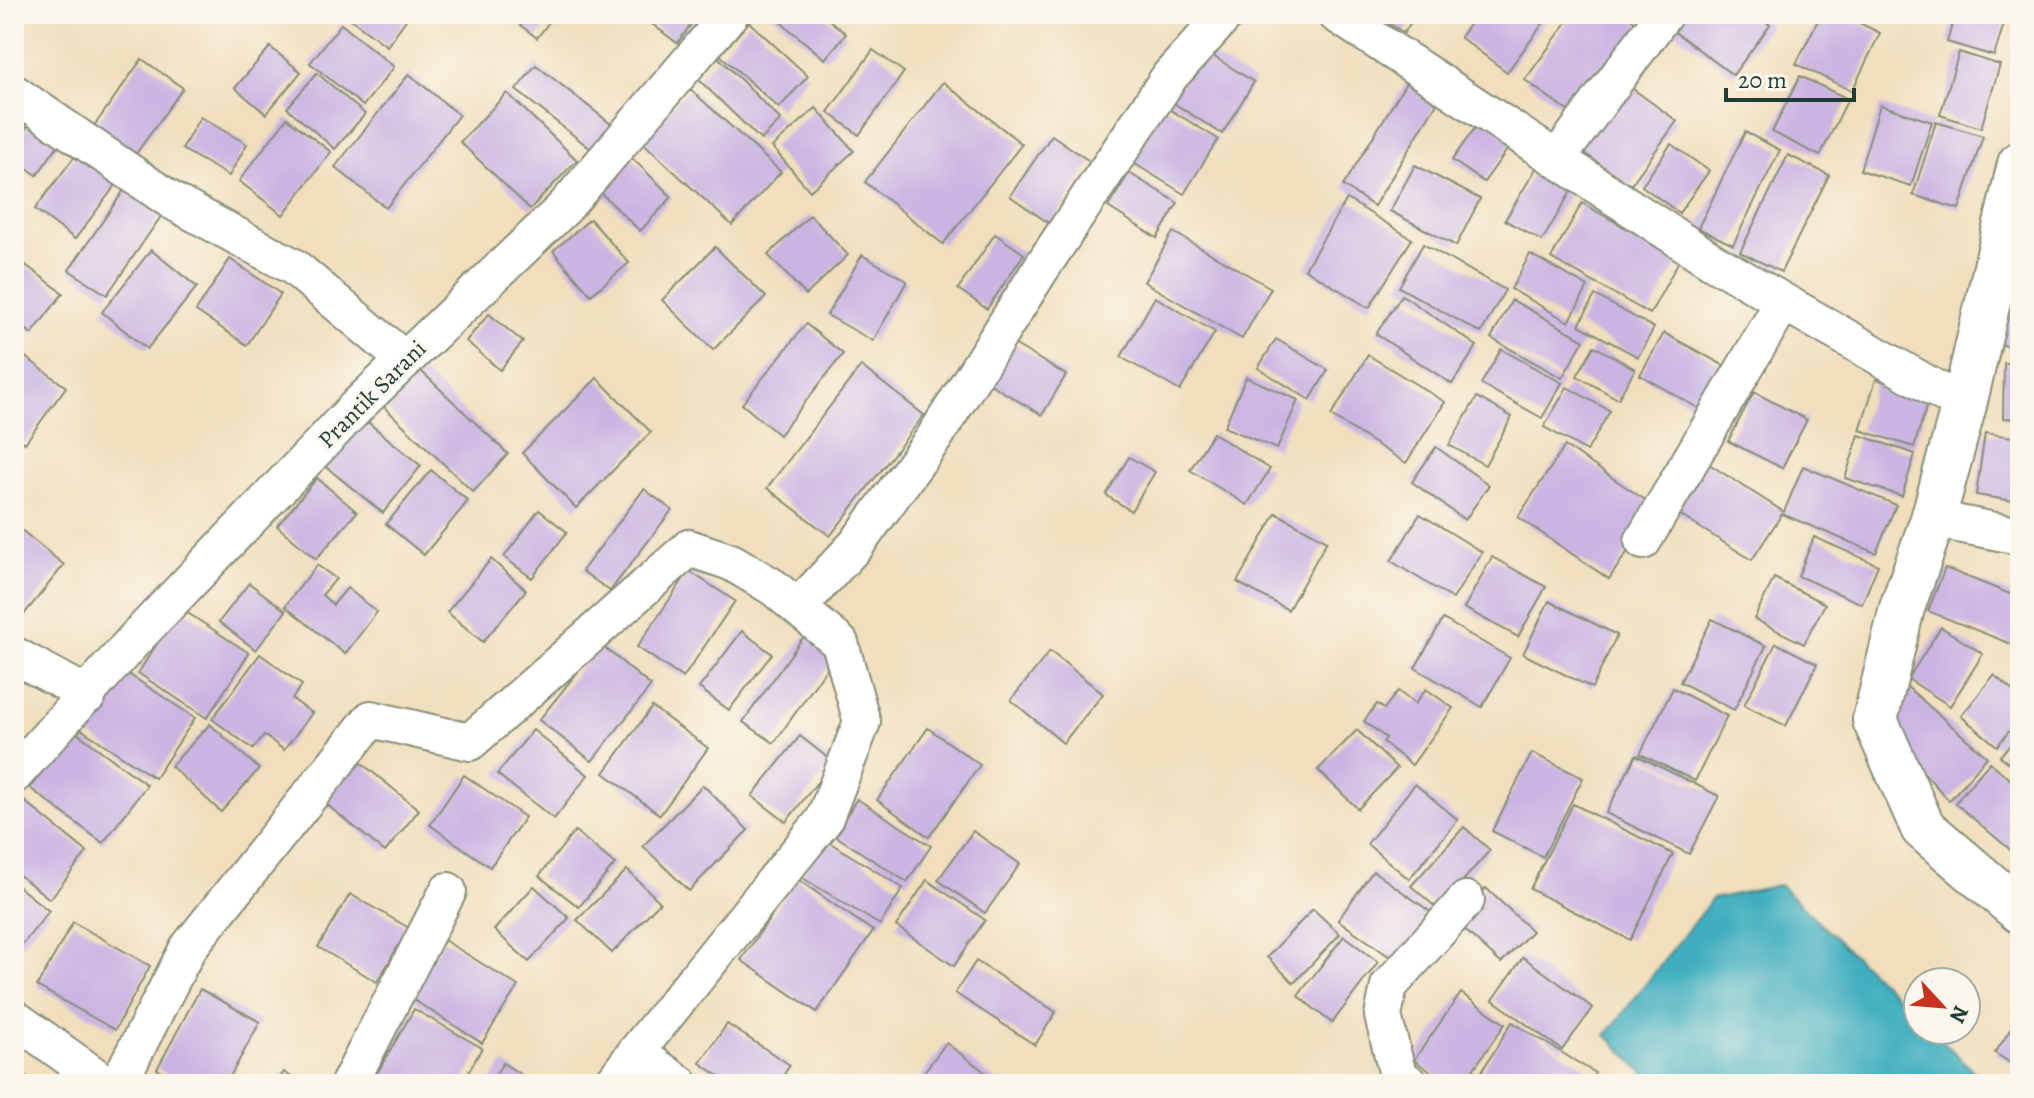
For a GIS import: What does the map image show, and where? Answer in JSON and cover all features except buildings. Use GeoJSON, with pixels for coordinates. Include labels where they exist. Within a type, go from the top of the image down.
{"type":"FeatureCollection","features":[{"type":"Feature","properties":{"kind":"street","name":"Prantik Sarani"},"geometry":{"type":"LineString","coordinates":[[14,775],[136,638],[405,360],[564,208],[730,14]]}},
{"type":"Feature","properties":{"kind":"street"},"geometry":{"type":"LineString","coordinates":[[798,607],[856,545],[908,473],[1170,76],[1226,14]]}},
{"type":"Feature","properties":{"kind":"street"},"geometry":{"type":"LineString","coordinates":[[1336,14],[1782,304],[1964,405]]}},
{"type":"Feature","properties":{"kind":"street"},"geometry":{"type":"LineString","coordinates":[[1557,159],[1664,14]]}},
{"type":"Feature","properties":{"kind":"street"},"geometry":{"type":"LineString","coordinates":[[14,93],[172,201],[294,267],[405,360]]}},
{"type":"Feature","properties":{"kind":"street"},"geometry":{"type":"LineString","coordinates":[[2020,164],[1964,405],[1933,519],[1902,608],[1875,720],[1923,828],[2020,911]]}},
{"type":"Feature","properties":{"kind":"street"},"geometry":{"type":"LineString","coordinates":[[1643,541],[1782,304]]}},
{"type":"Feature","properties":{"kind":"street"},"geometry":{"type":"LineString","coordinates":[[1933,519],[2020,536]]}},
{"type":"Feature","properties":{"kind":"street"},"geometry":{"type":"LineString","coordinates":[[118,1084],[188,948],[371,719],[470,742],[689,548],[731,562],[798,607],[840,643],[862,722],[824,820],[612,1084]]}},
{"type":"Feature","properties":{"kind":"street"},"geometry":{"type":"LineString","coordinates":[[14,655],[88,695]]}},
{"type":"Feature","properties":{"kind":"street"},"geometry":{"type":"LineString","coordinates":[[349,1084],[448,891]]}},
{"type":"Feature","properties":{"kind":"street"},"geometry":{"type":"LineString","coordinates":[[1410,1084],[1398,1075],[1383,1016],[1389,986],[1466,900]]}},
{"type":"Feature","properties":{"kind":"street"},"geometry":{"type":"LineString","coordinates":[[14,1018],[106,1084]]}},
{"type":"Feature","properties":{"kind":"street"},"geometry":{"type":"LineString","coordinates":[[636,1052],[680,1084]]}},
{"type":"Feature","properties":{"kind":"water"},"geometry":{"type":"Polygon","coordinates":[[[1780,885],[1902,1002],[1902,1046],[1948,1046],[1987,1084],[1655,1084],[1606,1035],[1712,899],[1780,885]]]}}]}
